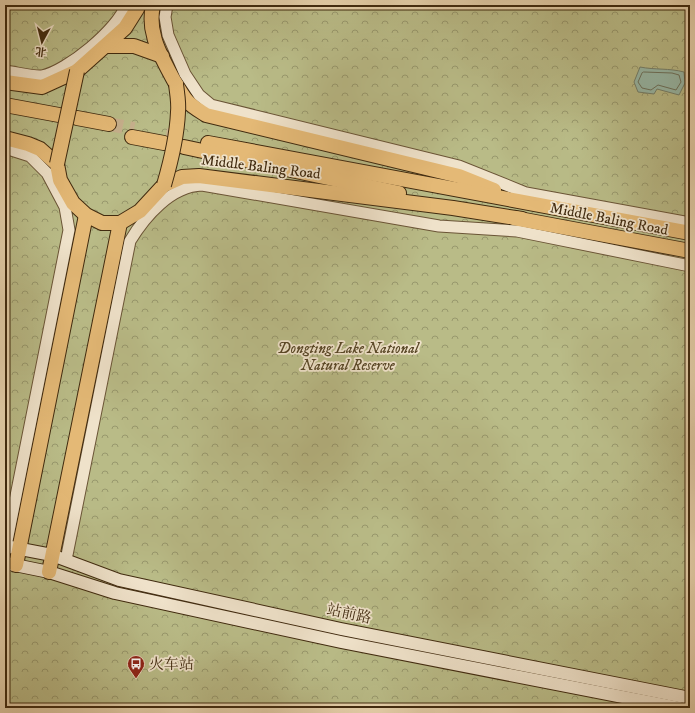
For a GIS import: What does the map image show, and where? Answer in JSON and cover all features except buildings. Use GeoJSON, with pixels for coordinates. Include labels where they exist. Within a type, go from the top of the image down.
{"type":"FeatureCollection","features":[{"type":"Feature","properties":{"kind":"main road"},"geometry":{"type":"LineString","coordinates":[[5,82],[42,87],[77,71],[125,28],[138,5]]}},
{"type":"Feature","properties":{"kind":"main road","name":"Middle Baling Road"},"geometry":{"type":"LineString","coordinates":[[153,5],[152,14],[154,37],[162,56],[176,84],[188,102],[206,115],[459,176],[524,202]]}},
{"type":"Feature","properties":{"kind":"main road"},"geometry":{"type":"LineString","coordinates":[[106,46],[134,46],[162,56]]}},
{"type":"Feature","properties":{"kind":"main road"},"geometry":{"type":"LineString","coordinates":[[49,572],[120,223],[102,223],[86,215],[73,203],[60,180],[57,164],[77,71]]}},
{"type":"Feature","properties":{"kind":"main road"},"geometry":{"type":"LineString","coordinates":[[164,185],[171,162],[175,141],[178,112],[176,84]]}},
{"type":"Feature","properties":{"kind":"main road"},"geometry":{"type":"LineString","coordinates":[[5,105],[58,119],[5,114]]}},
{"type":"Feature","properties":{"kind":"main road"},"geometry":{"type":"LineString","coordinates":[[76,122],[108,128]]}},
{"type":"Feature","properties":{"kind":"main road"},"geometry":{"type":"LineString","coordinates":[[133,133],[165,139]]}},
{"type":"Feature","properties":{"kind":"main road"},"geometry":{"type":"LineString","coordinates":[[5,138],[40,149],[57,164]]}},
{"type":"Feature","properties":{"kind":"main road","name":"Middle Baling Road"},"geometry":{"type":"LineString","coordinates":[[522,219],[185,143],[524,202],[690,233]]}},
{"type":"Feature","properties":{"kind":"main road","name":"Middle Baling Road"},"geometry":{"type":"LineString","coordinates":[[120,223],[140,211],[164,185],[182,177],[198,176],[453,208],[522,219],[690,251]]}},
{"type":"Feature","properties":{"kind":"main road"},"geometry":{"type":"LineString","coordinates":[[10,564],[10,547],[86,215]]}},
{"type":"Feature","properties":{"kind":"main road","name":"站前路"},"geometry":{"type":"LineString","coordinates":[[10,547],[52,555],[119,580],[341,629],[690,698]]}},
{"type":"Feature","properties":{"kind":"main road","name":"站前路"},"geometry":{"type":"LineString","coordinates":[[10,564],[49,572],[115,593],[326,639],[679,708]]}},
{"type":"Feature","properties":{"kind":"street"},"geometry":{"type":"LineString","coordinates":[[5,71],[41,76],[62,69],[85,52],[107,32],[126,5]]}},
{"type":"Feature","properties":{"kind":"street"},"geometry":{"type":"LineString","coordinates":[[167,5],[165,17],[168,36],[185,74],[199,95],[211,105],[459,166],[526,193],[690,222]]}},
{"type":"Feature","properties":{"kind":"street"},"geometry":{"type":"LineString","coordinates":[[5,148],[30,156],[47,173],[65,208],[69,230],[10,547]]}},
{"type":"Feature","properties":{"kind":"street"},"geometry":{"type":"LineString","coordinates":[[66,560],[130,241],[139,225],[171,195],[182,189],[202,185],[439,226],[517,231],[690,266]]}},
{"type":"Feature","properties":{"kind":"green space","name":"Dongting Lake National Natural Reserve"},"geometry":{"type":"Polygon","coordinates":[[[5,5],[690,5],[690,708],[5,708],[5,5]]]}},
{"type":"Feature","properties":{"kind":"water"},"geometry":{"type":"Polygon","coordinates":[[[640,67],[684,72],[685,83],[679,95],[657,89],[654,94],[638,92],[634,82],[640,67]]]}},
{"type":"Feature","properties":{"kind":"tunnel"},"geometry":{"type":"LineString","coordinates":[[57,124],[75,127]]}},
{"type":"Feature","properties":{"kind":"tunnel"},"geometry":{"type":"LineString","coordinates":[[109,124],[134,129]]}},
{"type":"Feature","properties":{"kind":"tunnel"},"geometry":{"type":"LineString","coordinates":[[166,135],[186,138]]}},
{"type":"Feature","properties":{"kind":"place","name":"火车站"},"geometry":{"type":"Point","coordinates":[136,679]}}]}
